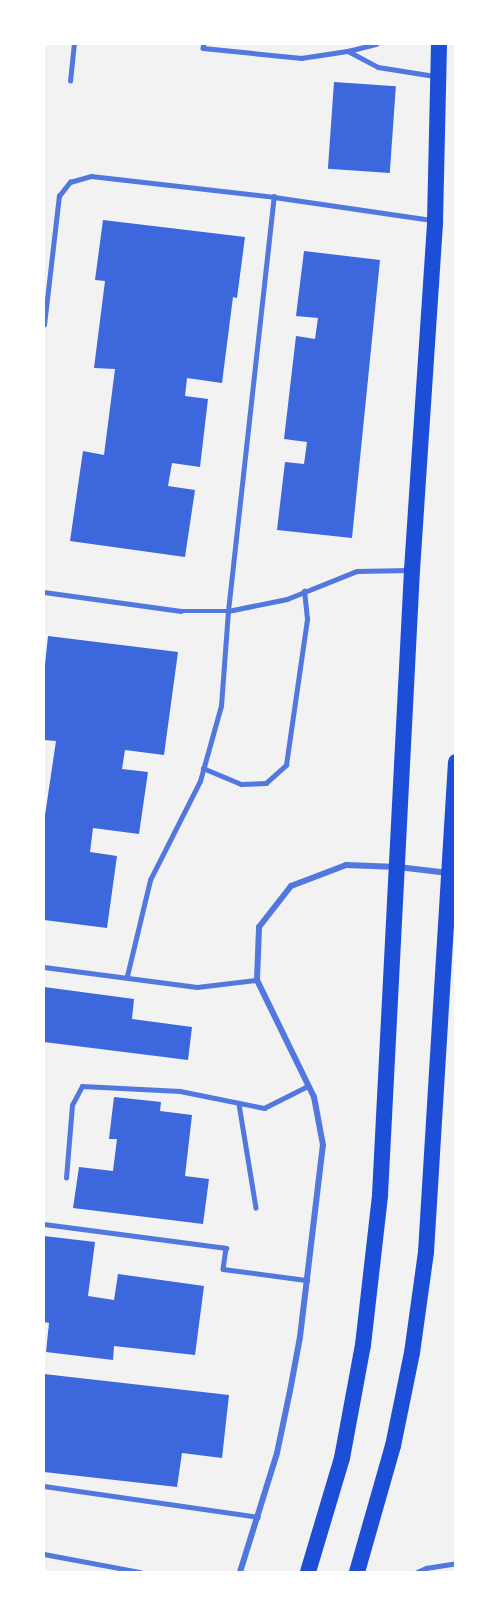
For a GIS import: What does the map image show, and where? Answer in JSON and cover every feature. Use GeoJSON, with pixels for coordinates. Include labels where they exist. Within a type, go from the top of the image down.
{"type":"FeatureCollection","features":[{"type":"Feature","properties":{"kind":"highway"},"geometry":{"type":"LineString","coordinates":[[308,1572],[342,1458],[363,1345],[380,1196],[412,570],[435,221],[439,44]]}},
{"type":"Feature","properties":{"kind":"highway"},"geometry":{"type":"LineString","coordinates":[[357,1572],[393,1446],[412,1353],[426,1252],[452,873],[456,762]]}},
{"type":"Feature","properties":{"kind":"street"},"geometry":{"type":"LineString","coordinates":[[240,1572],[277,1453],[291,1391],[307,1280],[322,1145],[314,1097],[257,980],[259,927],[291,886],[346,865],[398,867],[452,873]]}},
{"type":"Feature","properties":{"kind":"lane"},"geometry":{"type":"LineString","coordinates":[[70,81],[74,44]]}},
{"type":"Feature","properties":{"kind":"lane"},"geometry":{"type":"LineString","coordinates":[[204,44],[203,48],[302,58],[376,44]]}},
{"type":"Feature","properties":{"kind":"lane"},"geometry":{"type":"LineString","coordinates":[[348,51],[349,44]]}},
{"type":"Feature","properties":{"kind":"lane"},"geometry":{"type":"LineString","coordinates":[[348,51],[378,67],[440,77]]}},
{"type":"Feature","properties":{"kind":"lane"},"geometry":{"type":"LineString","coordinates":[[44,325],[59,196],[70,182],[91,176],[274,197],[435,221]]}},
{"type":"Feature","properties":{"kind":"lane"},"geometry":{"type":"LineString","coordinates":[[127,976],[150,880],[203,768],[221,706],[228,611],[274,197]]}},
{"type":"Feature","properties":{"kind":"lane"},"geometry":{"type":"LineString","coordinates":[[44,592],[181,611],[228,611],[287,599],[357,571],[412,570]]}},
{"type":"Feature","properties":{"kind":"lane"},"geometry":{"type":"LineString","coordinates":[[203,768],[241,784],[258,784],[266,783],[286,765],[307,619],[304,591]]}},
{"type":"Feature","properties":{"kind":"lane"},"geometry":{"type":"LineString","coordinates":[[44,967],[127,976],[197,987],[257,980]]}},
{"type":"Feature","properties":{"kind":"lane"},"geometry":{"type":"LineString","coordinates":[[66,1178],[72,1105],[82,1086],[180,1091],[264,1108],[308,1086]]}},
{"type":"Feature","properties":{"kind":"lane"},"geometry":{"type":"LineString","coordinates":[[239,1104],[256,1208]]}},
{"type":"Feature","properties":{"kind":"lane"},"geometry":{"type":"LineString","coordinates":[[44,1224],[225,1248],[223,1269],[307,1280]]}},
{"type":"Feature","properties":{"kind":"lane"},"geometry":{"type":"LineString","coordinates":[[44,1486],[258,1517]]}},
{"type":"Feature","properties":{"kind":"lane"},"geometry":{"type":"LineString","coordinates":[[44,1554],[140,1572]]}},
{"type":"Feature","properties":{"kind":"lane"},"geometry":{"type":"LineString","coordinates":[[417,1572],[456,1563]]}},
{"type":"Feature","properties":{"kind":"building"},"geometry":{"type":"Polygon","coordinates":[[[334,82],[396,86],[390,173],[328,169],[334,82]]]}},
{"type":"Feature","properties":{"kind":"building"},"geometry":{"type":"Polygon","coordinates":[[[103,220],[245,237],[237,298],[233,297],[222,383],[187,378],[185,396],[208,399],[200,467],[172,463],[168,486],[195,490],[185,557],[70,541],[83,451],[104,455],[115,369],[94,368],[105,281],[95,280],[103,220]]]}},
{"type":"Feature","properties":{"kind":"building"},"geometry":{"type":"Polygon","coordinates":[[[304,251],[380,260],[352,538],[277,530],[285,462],[304,464],[307,442],[284,439],[296,336],[315,339],[318,318],[296,316],[304,251]]]}},
{"type":"Feature","properties":{"kind":"building"},"geometry":{"type":"Polygon","coordinates":[[[48,636],[178,652],[164,755],[125,750],[122,769],[148,772],[139,834],[93,828],[90,852],[117,856],[107,928],[44,920],[44,822],[56,741],[44,740],[44,674],[48,636]]]}},
{"type":"Feature","properties":{"kind":"building"},"geometry":{"type":"Polygon","coordinates":[[[44,987],[134,999],[132,1019],[192,1027],[188,1060],[44,1042],[44,987]]]}},
{"type":"Feature","properties":{"kind":"building"},"geometry":{"type":"Polygon","coordinates":[[[114,1097],[161,1102],[160,1111],[192,1115],[185,1176],[209,1179],[203,1224],[73,1208],[79,1167],[113,1171],[117,1139],[109,1139],[114,1097]]]}},
{"type":"Feature","properties":{"kind":"building"},"geometry":{"type":"Polygon","coordinates":[[[44,1236],[95,1242],[88,1296],[114,1300],[118,1274],[204,1286],[195,1355],[114,1346],[113,1360],[46,1352],[49,1323],[44,1322],[44,1236]]]}},
{"type":"Feature","properties":{"kind":"building"},"geometry":{"type":"Polygon","coordinates":[[[44,1374],[229,1395],[222,1458],[182,1453],[177,1487],[44,1472],[44,1374]]]}}]}
